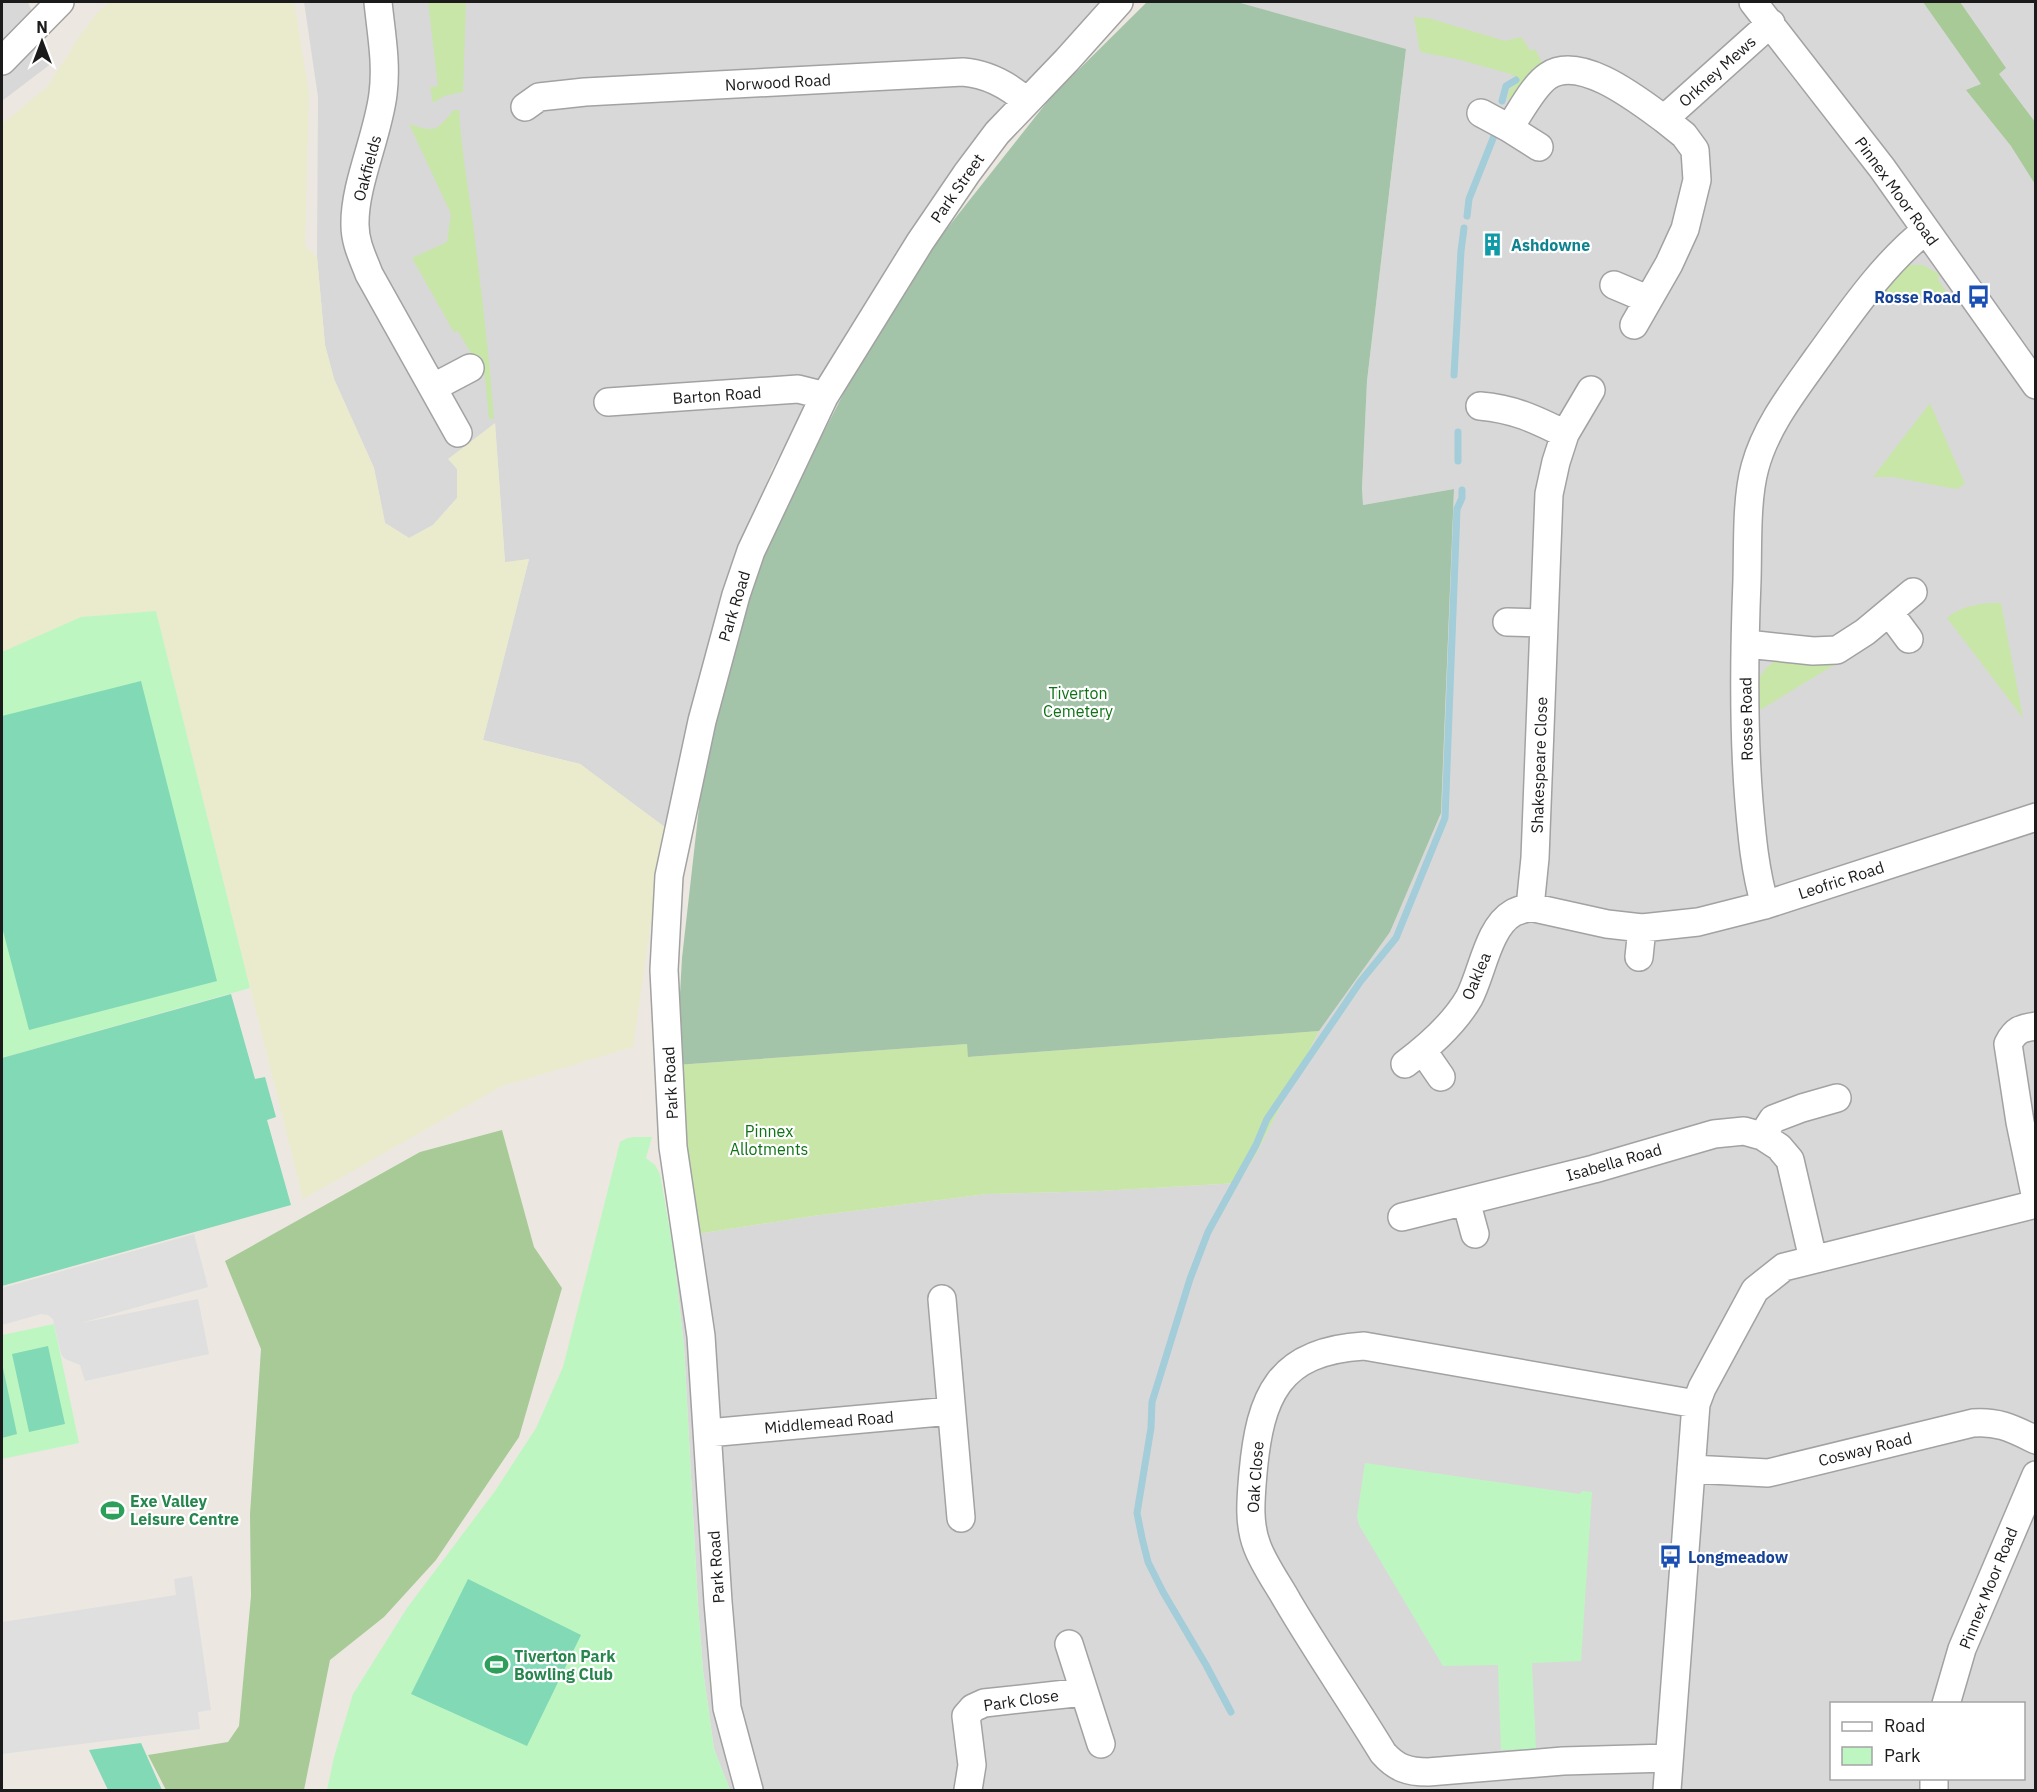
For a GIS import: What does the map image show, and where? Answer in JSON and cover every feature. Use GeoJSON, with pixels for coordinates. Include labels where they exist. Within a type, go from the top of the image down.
{"type":"FeatureCollection","features":[{"type":"Feature","properties":{"kind":"street"},"geometry":{"type":"LineString","coordinates":[[2,61],[60,2]]}},
{"type":"Feature","properties":{"kind":"street","name":"Oakfields"},"geometry":{"type":"LineString","coordinates":[[378,2],[384,58],[384,91],[379,124],[356,203],[355,226],[358,248],[369,274],[458,433]]}},
{"type":"Feature","properties":{"kind":"street","name":"Park Street"},"geometry":{"type":"LineString","coordinates":[[824,398],[914,251],[967,172],[997,134],[1119,2]]}},
{"type":"Feature","properties":{"kind":"street","name":"Pinnex Moor Road"},"geometry":{"type":"LineString","coordinates":[[1753,2],[1926,230],[2036,385]]}},
{"type":"Feature","properties":{"kind":"street","name":"Orkney Mews"},"geometry":{"type":"LineString","coordinates":[[1664,119],[1771,23]]}},
{"type":"Feature","properties":{"kind":"street","name":"Orkney Mews"},"geometry":{"type":"LineString","coordinates":[[1509,128],[1538,86],[1549,75],[1567,69],[1583,71],[1606,80],[1664,119],[1684,135],[1695,150],[1697,180],[1685,229],[1634,325]]}},
{"type":"Feature","properties":{"kind":"street","name":"Norwood Road"},"geometry":{"type":"LineString","coordinates":[[525,107],[539,97],[585,92],[963,72],[979,73],[998,81],[1026,102]]}},
{"type":"Feature","properties":{"kind":"street"},"geometry":{"type":"LineString","coordinates":[[1481,113],[1539,147]]}},
{"type":"Feature","properties":{"kind":"street","name":"Rosse Road"},"geometry":{"type":"LineString","coordinates":[[1765,905],[1755,865],[1745,751],[1745,646],[1754,468],[1761,449],[1787,401],[1898,254],[1926,230]]}},
{"type":"Feature","properties":{"kind":"street"},"geometry":{"type":"LineString","coordinates":[[1614,285],[1647,299]]}},
{"type":"Feature","properties":{"kind":"street"},"geometry":{"type":"LineString","coordinates":[[434,387],[470,368]]}},
{"type":"Feature","properties":{"kind":"street","name":"Barton Road"},"geometry":{"type":"LineString","coordinates":[[608,402],[798,389],[824,398]]}},
{"type":"Feature","properties":{"kind":"street","name":"Shakespeare Close"},"geometry":{"type":"LineString","coordinates":[[1530,907],[1536,858],[1549,495],[1565,434],[1591,390]]}},
{"type":"Feature","properties":{"kind":"street","name":"Park Road"},"geometry":{"type":"LineString","coordinates":[[749,1791],[727,1708],[701,1336],[673,1147],[664,970],[669,876],[702,721],[736,595],[751,551],[824,398]]}},
{"type":"Feature","properties":{"kind":"street"},"geometry":{"type":"LineString","coordinates":[[1480,406],[1503,408],[1529,415],[1565,434]]}},
{"type":"Feature","properties":{"kind":"street"},"geometry":{"type":"LineString","coordinates":[[1745,646],[1756,645],[1813,651],[1837,650],[1853,641],[1913,592]]}},
{"type":"Feature","properties":{"kind":"street"},"geometry":{"type":"LineString","coordinates":[[1889,612],[1910,639]]}},
{"type":"Feature","properties":{"kind":"street"},"geometry":{"type":"LineString","coordinates":[[1507,622],[1544,623]]}},
{"type":"Feature","properties":{"kind":"street","name":"Leofric Road"},"geometry":{"type":"LineString","coordinates":[[1530,907],[1607,924],[1642,928],[1698,922],[1765,905],[2036,816]]}},
{"type":"Feature","properties":{"kind":"street","name":"Oaklea"},"geometry":{"type":"LineString","coordinates":[[1442,1077],[1414,1057],[1460,1012],[1470,996],[1485,954],[1502,924],[1512,914],[1530,907]]}},
{"type":"Feature","properties":{"kind":"street"},"geometry":{"type":"LineString","coordinates":[[1639,957],[1642,928]]}},
{"type":"Feature","properties":{"kind":"street"},"geometry":{"type":"LineString","coordinates":[[2036,1026],[2020,1028],[2013,1034],[2008,1044],[2020,1122],[2036,1199]]}},
{"type":"Feature","properties":{"kind":"street"},"geometry":{"type":"LineString","coordinates":[[1813,1259],[1790,1160],[1779,1147],[1762,1136],[1773,1119],[1837,1098]]}},
{"type":"Feature","properties":{"kind":"street","name":"Isabella Road"},"geometry":{"type":"LineString","coordinates":[[1401,1217],[1594,1168],[1714,1134],[1744,1131],[1762,1136]]}},
{"type":"Feature","properties":{"kind":"street"},"geometry":{"type":"LineString","coordinates":[[1466,1201],[1475,1234]]}},
{"type":"Feature","properties":{"kind":"street"},"geometry":{"type":"LineString","coordinates":[[1666,1791],[1696,1404],[1702,1388],[1755,1290],[1784,1268],[1813,1259],[2036,1204]]}},
{"type":"Feature","properties":{"kind":"street"},"geometry":{"type":"LineString","coordinates":[[942,1299],[961,1518]]}},
{"type":"Feature","properties":{"kind":"street","name":"Oak Close"},"geometry":{"type":"LineString","coordinates":[[1668,1758],[1563,1761],[1428,1772],[1411,1772],[1399,1767],[1383,1753],[1311,1641],[1256,1545],[1252,1525],[1253,1480],[1260,1421],[1265,1404],[1273,1390],[1296,1366],[1311,1356],[1327,1350],[1364,1346],[1696,1404]]}},
{"type":"Feature","properties":{"kind":"street","name":"Middlemead Road"},"geometry":{"type":"LineString","coordinates":[[708,1432],[951,1411]]}},
{"type":"Feature","properties":{"kind":"street","name":"Cosway Road"},"geometry":{"type":"LineString","coordinates":[[1691,1469],[1768,1473],[1973,1423],[1991,1422],[2009,1427],[2036,1440]]}},
{"type":"Feature","properties":{"kind":"street","name":"Pinnex Moor Road"},"geometry":{"type":"LineString","coordinates":[[1947,1702],[1962,1649],[2036,1475]]}},
{"type":"Feature","properties":{"kind":"street","name":"Park Close"},"geometry":{"type":"LineString","coordinates":[[1069,1644],[1101,1744]]}},
{"type":"Feature","properties":{"kind":"street","name":"Park Close"},"geometry":{"type":"LineString","coordinates":[[968,1791],[972,1765],[966,1716],[973,1708],[984,1703],[1084,1692]]}},
{"type":"Feature","properties":{"kind":"shaded area"},"geometry":{"type":"Polygon","coordinates":[[[2,2],[28,2],[52,63],[2,101],[2,2]]]}},
{"type":"Feature","properties":{"kind":"shaded area"},"geometry":{"type":"Polygon","coordinates":[[[304,2],[1099,2],[1034,82],[809,404],[772,469],[743,545],[666,828],[580,764],[483,740],[529,559],[505,563],[495,424],[449,459],[457,469],[457,498],[433,525],[409,538],[385,523],[374,468],[334,379],[325,345],[317,257],[318,97],[304,2]]]}},
{"type":"Feature","properties":{"kind":"shaded area"},"geometry":{"type":"Polygon","coordinates":[[[1237,2],[2035,2],[2035,1790],[730,1790],[714,1749],[703,1670],[684,1346],[673,1248],[697,1234],[813,1216],[987,1194],[1100,1191],[1238,1183],[1256,1154],[1319,1031],[1390,932],[1441,813],[1454,489],[1363,505],[1367,381],[1406,50],[1237,2]]]}},
{"type":"Feature","properties":{"kind":"shaded area"},"geometry":{"type":"Polygon","coordinates":[[[194,1234],[208,1287],[81,1323],[198,1299],[209,1354],[85,1381],[80,1365],[65,1359],[61,1354],[53,1319],[48,1315],[41,1314],[2,1325],[2,1288],[194,1234]]]}},
{"type":"Feature","properties":{"kind":"shaded area"},"geometry":{"type":"Polygon","coordinates":[[[192,1576],[211,1710],[198,1712],[200,1729],[2,1754],[2,1622],[176,1595],[174,1579],[192,1576]]]}},
{"type":"Feature","properties":{"kind":"green space"},"geometry":{"type":"Polygon","coordinates":[[[110,2],[294,2],[309,93],[305,246],[317,257],[325,345],[334,379],[374,468],[385,523],[409,538],[433,525],[457,498],[457,469],[448,459],[495,423],[505,562],[529,559],[483,740],[580,764],[666,828],[633,1047],[502,1086],[303,1199],[156,611],[81,617],[2,652],[2,124],[48,86],[79,37],[98,12],[110,2]]]}},
{"type":"Feature","properties":{"kind":"green space"},"geometry":{"type":"Polygon","coordinates":[[[428,2],[466,2],[463,92],[444,96],[433,103],[430,87],[438,86],[428,2]]]}},
{"type":"Feature","properties":{"kind":"green space","name":"Tiverton Cemetery"},"geometry":{"type":"Polygon","coordinates":[[[1147,2],[1237,2],[1406,49],[1367,381],[1363,505],[1454,489],[1441,813],[1390,932],[1319,1031],[968,1057],[967,1044],[676,1065],[682,958],[703,772],[728,670],[756,576],[778,521],[853,375],[934,245],[1051,97],[1147,2]]]}},
{"type":"Feature","properties":{"kind":"green space"},"geometry":{"type":"Polygon","coordinates":[[[1923,2],[1960,2],[2006,68],[1999,74],[2035,122],[2035,184],[2011,146],[1966,90],[1981,84],[1923,2]]]}},
{"type":"Feature","properties":{"kind":"green space"},"geometry":{"type":"Polygon","coordinates":[[[1414,17],[1428,18],[1505,41],[1521,37],[1531,51],[1535,49],[1543,64],[1507,101],[1509,90],[1517,83],[1517,79],[1511,74],[1457,59],[1420,52],[1414,17]]]}},
{"type":"Feature","properties":{"kind":"green space"},"geometry":{"type":"Polygon","coordinates":[[[454,110],[459,110],[485,321],[494,419],[489,419],[485,377],[458,331],[454,332],[452,329],[412,258],[447,242],[451,214],[409,124],[426,129],[435,128],[454,110]]]}},
{"type":"Feature","properties":{"kind":"green space"},"geometry":{"type":"Polygon","coordinates":[[[1910,265],[1923,265],[1941,275],[1937,278],[1948,294],[1872,304],[1902,268],[1910,265]]]}},
{"type":"Feature","properties":{"kind":"green space"},"geometry":{"type":"Polygon","coordinates":[[[1930,403],[1965,484],[1956,489],[1892,477],[1873,477],[1930,403]]]}},
{"type":"Feature","properties":{"kind":"green space"},"geometry":{"type":"Polygon","coordinates":[[[2001,603],[2023,718],[1947,618],[1959,610],[1972,606],[2001,603]]]}},
{"type":"Feature","properties":{"kind":"green space"},"geometry":{"type":"Polygon","coordinates":[[[156,611],[250,988],[2,1058],[2,652],[81,617],[156,611]]]}},
{"type":"Feature","properties":{"kind":"green space"},"geometry":{"type":"Polygon","coordinates":[[[1847,657],[1755,713],[1758,682],[1764,670],[1777,660],[1847,657]]]}},
{"type":"Feature","properties":{"kind":"green space"},"geometry":{"type":"Polygon","coordinates":[[[141,681],[217,981],[29,1030],[2,927],[2,716],[141,681]]]}},
{"type":"Feature","properties":{"kind":"green space"},"geometry":{"type":"Polygon","coordinates":[[[231,994],[255,1079],[265,1077],[276,1117],[267,1120],[291,1205],[2,1286],[2,1058],[231,994]]]}},
{"type":"Feature","properties":{"kind":"green space","name":"Pinnex Allotments"},"geometry":{"type":"Polygon","coordinates":[[[1319,1031],[1256,1154],[1238,1183],[1100,1191],[987,1194],[813,1216],[697,1234],[676,1065],[967,1044],[969,1057],[1319,1031]]]}},
{"type":"Feature","properties":{"kind":"green space"},"geometry":{"type":"Polygon","coordinates":[[[502,1130],[534,1247],[562,1288],[519,1437],[436,1560],[384,1617],[330,1660],[304,1790],[166,1790],[148,1755],[228,1742],[239,1726],[251,1596],[250,1514],[261,1349],[225,1261],[420,1152],[502,1130]]]}},
{"type":"Feature","properties":{"kind":"green space"},"geometry":{"type":"Polygon","coordinates":[[[634,1137],[652,1137],[646,1158],[655,1165],[660,1174],[673,1248],[684,1346],[703,1670],[714,1749],[730,1790],[327,1790],[334,1757],[353,1694],[407,1608],[495,1491],[536,1428],[563,1367],[620,1142],[634,1137]]]}},
{"type":"Feature","properties":{"kind":"green space"},"geometry":{"type":"Polygon","coordinates":[[[54,1324],[79,1443],[2,1459],[2,1335],[54,1324]]]}},
{"type":"Feature","properties":{"kind":"green space"},"geometry":{"type":"Polygon","coordinates":[[[48,1346],[65,1424],[29,1432],[12,1354],[48,1346]]]}},
{"type":"Feature","properties":{"kind":"green space"},"geometry":{"type":"Polygon","coordinates":[[[2,1363],[17,1434],[2,1438],[2,1363]]]}},
{"type":"Feature","properties":{"kind":"green space"},"geometry":{"type":"Polygon","coordinates":[[[1365,1463],[1580,1494],[1582,1491],[1592,1492],[1581,1661],[1532,1663],[1536,1749],[1501,1750],[1498,1665],[1443,1666],[1359,1525],[1357,1516],[1365,1463]]]}},
{"type":"Feature","properties":{"kind":"green space","name":"Tiverton Park Bowling Club"},"geometry":{"type":"Polygon","coordinates":[[[468,1579],[581,1635],[527,1746],[411,1694],[468,1579]]]}},
{"type":"Feature","properties":{"kind":"green space"},"geometry":{"type":"Polygon","coordinates":[[[141,1743],[162,1790],[108,1790],[89,1750],[141,1743]]]}},
{"type":"Feature","properties":{"kind":"waterway"},"geometry":{"type":"LineString","coordinates":[[1502,101],[1506,86],[1516,80]]}},
{"type":"Feature","properties":{"kind":"waterway"},"geometry":{"type":"LineString","coordinates":[[1467,216],[1469,199],[1494,136]]}},
{"type":"Feature","properties":{"kind":"waterway"},"geometry":{"type":"LineString","coordinates":[[1454,375],[1464,228]]}},
{"type":"Feature","properties":{"kind":"waterway"},"geometry":{"type":"LineString","coordinates":[[1458,432],[1458,461]]}},
{"type":"Feature","properties":{"kind":"waterway"},"geometry":{"type":"LineString","coordinates":[[1231,1712],[1148,1562],[1137,1513],[1151,1428],[1152,1402],[1190,1279],[1208,1232],[1256,1145],[1267,1119],[1360,982],[1396,938],[1445,818],[1457,509],[1462,498],[1462,490]]}},
{"type":"Feature","properties":{"kind":"place","name":"Ashdowne"},"geometry":{"type":"Point","coordinates":[1493,245]}},
{"type":"Feature","properties":{"kind":"place","name":"Rosse Road"},"geometry":{"type":"Point","coordinates":[1979,297]}},
{"type":"Feature","properties":{"kind":"place","name":"Exe Valley Leisure Centre"},"geometry":{"type":"Point","coordinates":[112,1510]}},
{"type":"Feature","properties":{"kind":"place","name":"Longmeadow"},"geometry":{"type":"Point","coordinates":[1670,1557]}},
{"type":"Feature","properties":{"kind":"place","name":"Tiverton Park Bowling Club"},"geometry":{"type":"Point","coordinates":[496,1665]}}]}
